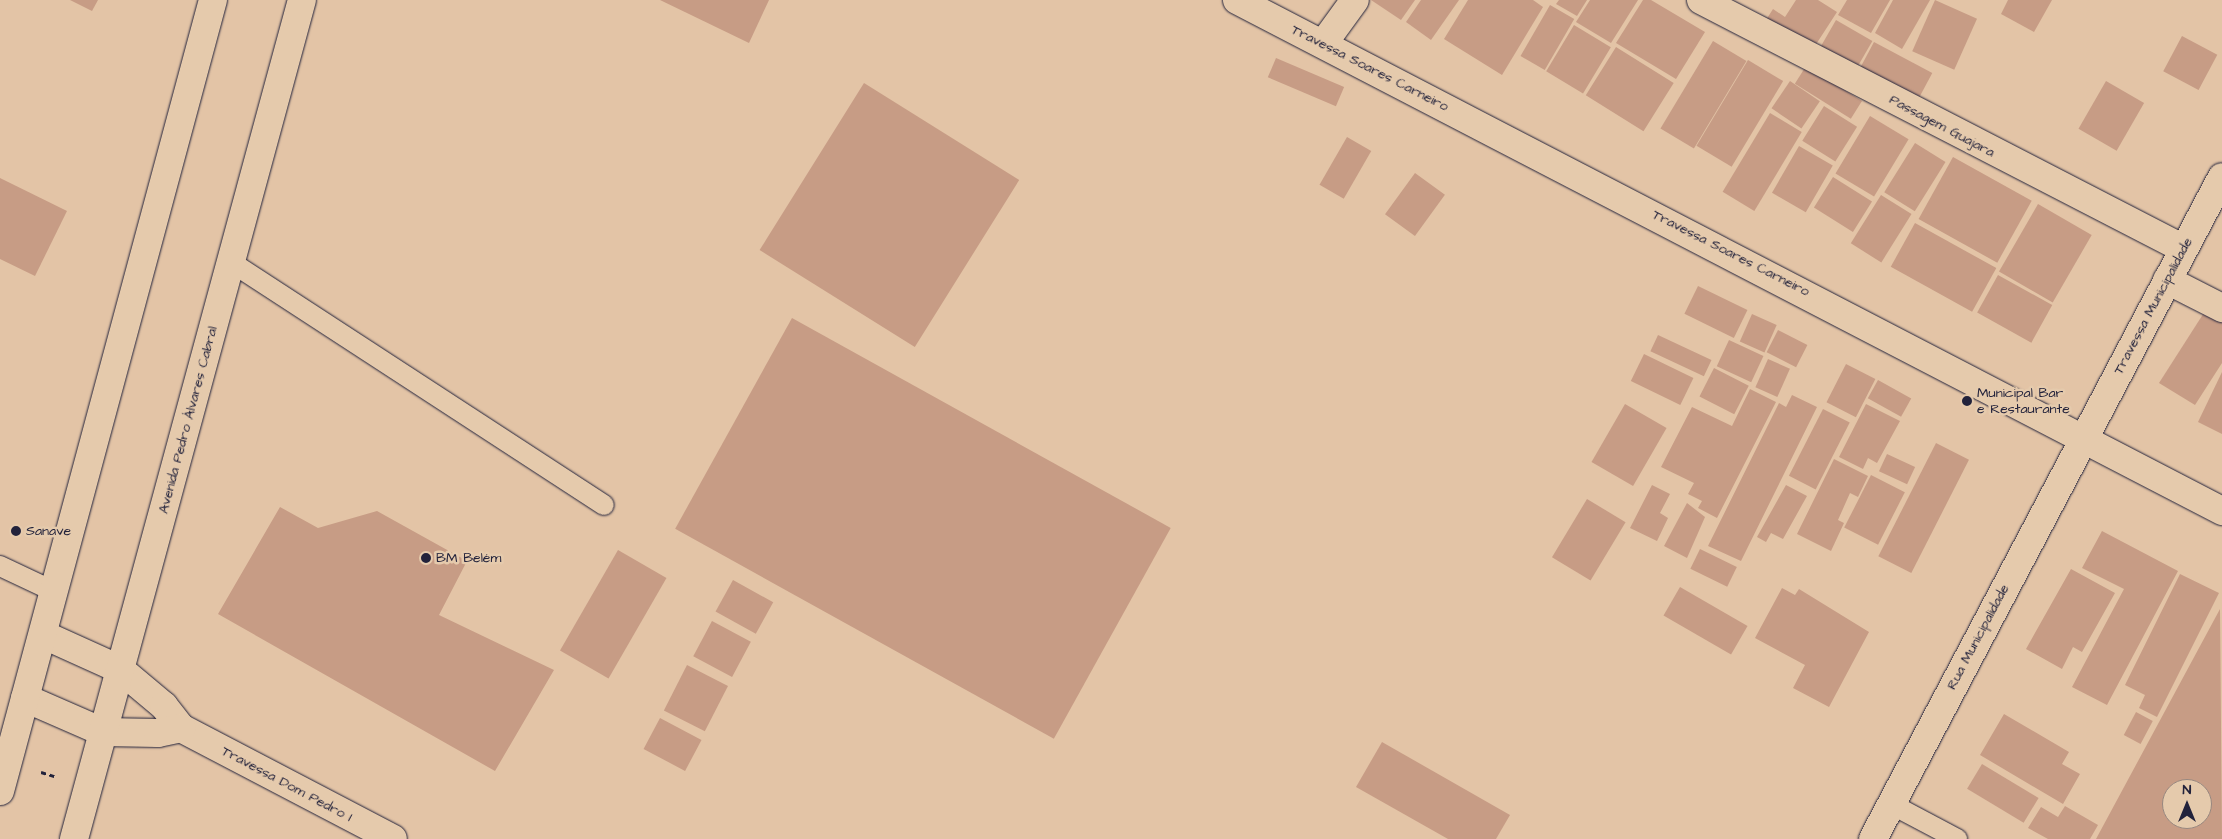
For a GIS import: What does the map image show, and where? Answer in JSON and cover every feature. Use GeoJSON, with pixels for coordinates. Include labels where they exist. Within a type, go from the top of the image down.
{"type":"FeatureCollection","features":[{"type":"Feature","properties":{"kind":"street"},"geometry":{"type":"LineString","coordinates":[[0,791],[44,635],[213,0]]}},
{"type":"Feature","properties":{"kind":"street","name":"Avenida Pedro Álvares Cabral"},"geometry":{"type":"LineString","coordinates":[[74,839],[302,0]]}},
{"type":"Feature","properties":{"kind":"street","name":"Travessa Soares Carneiro"},"geometry":{"type":"LineString","coordinates":[[1237,0],[2084,436],[2222,511]]}},
{"type":"Feature","properties":{"kind":"street"},"geometry":{"type":"LineString","coordinates":[[1323,44],[1355,0]]}},
{"type":"Feature","properties":{"kind":"street","name":"Passagem Guajara"},"geometry":{"type":"LineString","coordinates":[[1701,0],[2184,249]]}},
{"type":"Feature","properties":{"kind":"street","name":"Travessa Municipalidade"},"geometry":{"type":"LineString","coordinates":[[2084,436],[2222,177]]}},
{"type":"Feature","properties":{"kind":"street"},"geometry":{"type":"LineString","coordinates":[[2167,280],[2222,308]]}},
{"type":"Feature","properties":{"kind":"street","name":"Rua Municipalidade"},"geometry":{"type":"LineString","coordinates":[[1873,839],[2084,436]]}},
{"type":"Feature","properties":{"kind":"street","name":"Travessa Dom Pedro I"},"geometry":{"type":"LineString","coordinates":[[44,635],[121,670],[164,706],[181,728],[393,839]]}},
{"type":"Feature","properties":{"kind":"street"},"geometry":{"type":"LineString","coordinates":[[25,698],[102,732],[158,733],[181,728]]}},
{"type":"Feature","properties":{"kind":"lane"},"geometry":{"type":"LineString","coordinates":[[231,262],[604,505]]}},
{"type":"Feature","properties":{"kind":"lane"},"geometry":{"type":"LineString","coordinates":[[0,566],[55,592]]}},
{"type":"Feature","properties":{"kind":"lane"},"geometry":{"type":"LineString","coordinates":[[1891,804],[1957,839]]}},
{"type":"Feature","properties":{"kind":"path"},"geometry":{"type":"LineString","coordinates":[[8,762],[88,787]]}},
{"type":"Feature","properties":{"kind":"building"},"geometry":{"type":"Polygon","coordinates":[[[70,0],[98,0],[92,11],[70,0]]]}},
{"type":"Feature","properties":{"kind":"building"},"geometry":{"type":"Polygon","coordinates":[[[660,0],[769,0],[749,43],[660,0]]]}},
{"type":"Feature","properties":{"kind":"building"},"geometry":{"type":"Polygon","coordinates":[[[1371,0],[1415,0],[1401,20],[1371,0]]]}},
{"type":"Feature","properties":{"kind":"building"},"geometry":{"type":"Polygon","coordinates":[[[1421,0],[1459,0],[1431,40],[1406,22],[1421,0]]]}},
{"type":"Feature","properties":{"kind":"building"},"geometry":{"type":"Polygon","coordinates":[[[1468,0],[1533,0],[1543,7],[1502,75],[1444,39],[1468,0]]]}},
{"type":"Feature","properties":{"kind":"building"},"geometry":{"type":"Polygon","coordinates":[[[1559,0],[1587,0],[1577,16],[1556,4],[1559,0]]]}},
{"type":"Feature","properties":{"kind":"building"},"geometry":{"type":"Polygon","coordinates":[[[1590,0],[1638,0],[1611,43],[1576,22],[1590,0]]]}},
{"type":"Feature","properties":{"kind":"building"},"geometry":{"type":"Polygon","coordinates":[[[1643,0],[1651,0],[1705,32],[1676,79],[1616,43],[1643,0]]]}},
{"type":"Feature","properties":{"kind":"building"},"geometry":{"type":"Polygon","coordinates":[[[1796,0],[1818,0],[1837,12],[1813,49],[1766,20],[1773,9],[1785,17],[1796,0]]]}},
{"type":"Feature","properties":{"kind":"building"},"geometry":{"type":"Polygon","coordinates":[[[1847,0],[1890,0],[1871,33],[1838,15],[1847,0]]]}},
{"type":"Feature","properties":{"kind":"building"},"geometry":{"type":"Polygon","coordinates":[[[1893,0],[1930,0],[1902,49],[1875,33],[1893,0]]]}},
{"type":"Feature","properties":{"kind":"building"},"geometry":{"type":"Polygon","coordinates":[[[1935,0],[1977,19],[1954,70],[1912,51],[1935,0]]]}},
{"type":"Feature","properties":{"kind":"building"},"geometry":{"type":"Polygon","coordinates":[[[2008,0],[2052,0],[2034,32],[2001,14],[2008,0]]]}},
{"type":"Feature","properties":{"kind":"building"},"geometry":{"type":"Polygon","coordinates":[[[1550,5],[1574,19],[1545,70],[1520,56],[1550,5]]]}},
{"type":"Feature","properties":{"kind":"building"},"geometry":{"type":"Polygon","coordinates":[[[1836,20],[1872,41],[1853,74],[1817,53],[1836,20]]]}},
{"type":"Feature","properties":{"kind":"building"},"geometry":{"type":"Polygon","coordinates":[[[1574,25],[1611,47],[1583,93],[1546,71],[1574,25]]]}},
{"type":"Feature","properties":{"kind":"building"},"geometry":{"type":"Polygon","coordinates":[[[2182,36],[2217,55],[2199,90],[2163,71],[2182,36]]]}},
{"type":"Feature","properties":{"kind":"building"},"geometry":{"type":"Polygon","coordinates":[[[1713,41],[1746,61],[1694,149],[1660,128],[1713,41]]]}},
{"type":"Feature","properties":{"kind":"building"},"geometry":{"type":"Polygon","coordinates":[[[1874,42],[1932,73],[1919,99],[1860,68],[1874,42]]]}},
{"type":"Feature","properties":{"kind":"building"},"geometry":{"type":"Polygon","coordinates":[[[1616,47],[1674,83],[1643,131],[1586,95],[1616,47]]]}},
{"type":"Feature","properties":{"kind":"building"},"geometry":{"type":"Polygon","coordinates":[[[1276,58],[1344,87],[1336,106],[1268,77],[1276,58]]]}},
{"type":"Feature","properties":{"kind":"building"},"geometry":{"type":"Polygon","coordinates":[[[1748,60],[1783,81],[1732,167],[1696,146],[1748,60]]]}},
{"type":"Feature","properties":{"kind":"building"},"geometry":{"type":"Polygon","coordinates":[[[1806,66],[1862,101],[1851,119],[1795,84],[1806,66]]]}},
{"type":"Feature","properties":{"kind":"building"},"geometry":{"type":"Polygon","coordinates":[[[1790,81],[1820,101],[1801,128],[1772,108],[1790,81]]]}},
{"type":"Feature","properties":{"kind":"building"},"geometry":{"type":"Polygon","coordinates":[[[2106,81],[2144,103],[2117,151],[2078,129],[2106,81]]]}},
{"type":"Feature","properties":{"kind":"building"},"geometry":{"type":"Polygon","coordinates":[[[864,83],[1019,180],[915,347],[760,250],[864,83]]]}},
{"type":"Feature","properties":{"kind":"building"},"geometry":{"type":"Polygon","coordinates":[[[1824,106],[1857,127],[1835,161],[1802,141],[1824,106]]]}},
{"type":"Feature","properties":{"kind":"building"},"geometry":{"type":"Polygon","coordinates":[[[1770,113],[1802,132],[1754,211],[1723,192],[1770,113]]]}},
{"type":"Feature","properties":{"kind":"building"},"geometry":{"type":"Polygon","coordinates":[[[1870,116],[1909,139],[1874,197],[1835,173],[1870,116]]]}},
{"type":"Feature","properties":{"kind":"building"},"geometry":{"type":"Polygon","coordinates":[[[1347,137],[1371,151],[1344,199],[1320,185],[1347,137]]]}},
{"type":"Feature","properties":{"kind":"building"},"geometry":{"type":"Polygon","coordinates":[[[1915,143],[1946,162],[1915,211],[1884,192],[1915,143]]]}},
{"type":"Feature","properties":{"kind":"building"},"geometry":{"type":"Polygon","coordinates":[[[1799,146],[1833,166],[1806,212],[1772,193],[1799,146]]]}},
{"type":"Feature","properties":{"kind":"building"},"geometry":{"type":"Polygon","coordinates":[[[1953,157],[2032,201],[1997,263],[1919,219],[1953,157]]]}},
{"type":"Feature","properties":{"kind":"building"},"geometry":{"type":"Polygon","coordinates":[[[1415,173],[1445,195],[1415,236],[1385,214],[1415,173]]]}},
{"type":"Feature","properties":{"kind":"building"},"geometry":{"type":"Polygon","coordinates":[[[1833,177],[1872,201],[1853,232],[1814,208],[1833,177]]]}},
{"type":"Feature","properties":{"kind":"building"},"geometry":{"type":"Polygon","coordinates":[[[0,178],[67,211],[35,276],[0,259],[0,178]]]}},
{"type":"Feature","properties":{"kind":"building"},"geometry":{"type":"Polygon","coordinates":[[[1881,195],[1912,214],[1881,262],[1851,243],[1881,195]]]}},
{"type":"Feature","properties":{"kind":"building"},"geometry":{"type":"Polygon","coordinates":[[[2038,204],[2092,235],[2053,303],[1999,272],[2038,204]]]}},
{"type":"Feature","properties":{"kind":"building"},"geometry":{"type":"Polygon","coordinates":[[[1915,223],[1996,268],[1972,312],[1891,267],[1915,223]]]}},
{"type":"Feature","properties":{"kind":"building"},"geometry":{"type":"Polygon","coordinates":[[[1998,275],[2052,305],[2031,343],[1977,313],[1998,275]]]}},
{"type":"Feature","properties":{"kind":"building"},"geometry":{"type":"Polygon","coordinates":[[[1698,286],[1747,310],[1734,338],[1684,314],[1698,286]]]}},
{"type":"Feature","properties":{"kind":"building"},"geometry":{"type":"Polygon","coordinates":[[[2207,308],[2222,317],[2222,363],[2195,405],[2159,383],[2207,308]]]}},
{"type":"Feature","properties":{"kind":"building"},"geometry":{"type":"Polygon","coordinates":[[[1752,314],[1777,325],[1764,352],[1740,341],[1752,314]]]}},
{"type":"Feature","properties":{"kind":"building"},"geometry":{"type":"Polygon","coordinates":[[[792,318],[1171,528],[1054,739],[675,529],[792,318]]]}},
{"type":"Feature","properties":{"kind":"building"},"geometry":{"type":"Polygon","coordinates":[[[1778,330],[1807,345],[1796,367],[1767,352],[1778,330]]]}},
{"type":"Feature","properties":{"kind":"building"},"geometry":{"type":"Polygon","coordinates":[[[1658,335],[1711,360],[1704,376],[1650,351],[1658,335]]]}},
{"type":"Feature","properties":{"kind":"building"},"geometry":{"type":"Polygon","coordinates":[[[1729,340],[1763,356],[1751,382],[1717,366],[1729,340]]]}},
{"type":"Feature","properties":{"kind":"building"},"geometry":{"type":"Polygon","coordinates":[[[1644,354],[1693,378],[1680,405],[1631,381],[1644,354]]]}},
{"type":"Feature","properties":{"kind":"building"},"geometry":{"type":"Polygon","coordinates":[[[1768,359],[1790,369],[1777,397],[1755,387],[1768,359]]]}},
{"type":"Feature","properties":{"kind":"building"},"geometry":{"type":"Polygon","coordinates":[[[1846,364],[1875,379],[1856,417],[1826,402],[1846,364]]]}},
{"type":"Feature","properties":{"kind":"building"},"geometry":{"type":"Polygon","coordinates":[[[1714,368],[1749,386],[1734,414],[1699,397],[1714,368]]]}},
{"type":"Feature","properties":{"kind":"building"},"geometry":{"type":"Polygon","coordinates":[[[2222,372],[2222,434],[2198,422],[2222,372]]]}},
{"type":"Feature","properties":{"kind":"building"},"geometry":{"type":"Polygon","coordinates":[[[1878,380],[1911,398],[1901,417],[1868,398],[1878,380]]]}},
{"type":"Feature","properties":{"kind":"building"},"geometry":{"type":"Polygon","coordinates":[[[1750,389],[1776,402],[1717,518],[1698,508],[1702,501],[1688,494],[1694,483],[1661,467],[1692,407],[1732,426],[1750,389]]]}},
{"type":"Feature","properties":{"kind":"building"},"geometry":{"type":"Polygon","coordinates":[[[1792,395],[1817,407],[1741,561],[1708,546],[1779,403],[1786,407],[1792,395]]]}},
{"type":"Feature","properties":{"kind":"building"},"geometry":{"type":"Polygon","coordinates":[[[1625,404],[1667,428],[1633,486],[1592,462],[1625,404]]]}},
{"type":"Feature","properties":{"kind":"building"},"geometry":{"type":"Polygon","coordinates":[[[1866,404],[1900,421],[1877,463],[1868,458],[1863,469],[1839,457],[1866,404]]]}},
{"type":"Feature","properties":{"kind":"building"},"geometry":{"type":"Polygon","coordinates":[[[1823,409],[1850,423],[1816,489],[1789,476],[1823,409]]]}},
{"type":"Feature","properties":{"kind":"building"},"geometry":{"type":"Polygon","coordinates":[[[1936,443],[1969,460],[1911,573],[1878,556],[1936,443]]]}},
{"type":"Feature","properties":{"kind":"building"},"geometry":{"type":"Polygon","coordinates":[[[1887,454],[1915,467],[1907,484],[1879,471],[1887,454]]]}},
{"type":"Feature","properties":{"kind":"building"},"geometry":{"type":"Polygon","coordinates":[[[1834,459],[1868,476],[1858,497],[1850,493],[1838,520],[1844,523],[1831,551],[1797,534],[1834,459]]]}},
{"type":"Feature","properties":{"kind":"building"},"geometry":{"type":"Polygon","coordinates":[[[1871,475],[1905,492],[1878,545],[1844,528],[1871,475]]]}},
{"type":"Feature","properties":{"kind":"building"},"geometry":{"type":"Polygon","coordinates":[[[1652,485],[1670,494],[1660,513],[1668,518],[1657,541],[1630,528],[1652,485]]]}},
{"type":"Feature","properties":{"kind":"building"},"geometry":{"type":"Polygon","coordinates":[[[1786,485],[1807,496],[1783,539],[1771,533],[1766,542],[1757,537],[1786,485]]]}},
{"type":"Feature","properties":{"kind":"building"},"geometry":{"type":"Polygon","coordinates":[[[1587,499],[1626,522],[1591,580],[1552,557],[1587,499]]]}},
{"type":"Feature","properties":{"kind":"building"},"geometry":{"type":"Polygon","coordinates":[[[1687,503],[1705,517],[1687,558],[1664,546],[1687,503]]]}},
{"type":"Feature","properties":{"kind":"building"},"geometry":{"type":"Polygon","coordinates":[[[280,507],[318,528],[377,511],[467,561],[439,615],[554,670],[495,771],[218,614],[280,507]]]}},
{"type":"Feature","properties":{"kind":"building"},"geometry":{"type":"Polygon","coordinates":[[[2102,531],[2178,571],[2107,705],[2072,687],[2124,589],[2082,568],[2102,531]]]}},
{"type":"Feature","properties":{"kind":"building"},"geometry":{"type":"Polygon","coordinates":[[[1700,549],[1737,567],[1727,587],[1690,569],[1700,549]]]}},
{"type":"Feature","properties":{"kind":"building"},"geometry":{"type":"Polygon","coordinates":[[[618,550],[666,578],[608,678],[560,650],[618,550]]]}},
{"type":"Feature","properties":{"kind":"building"},"geometry":{"type":"Polygon","coordinates":[[[2071,569],[2115,593],[2082,652],[2073,647],[2062,669],[2026,649],[2071,569]]]}},
{"type":"Feature","properties":{"kind":"building"},"geometry":{"type":"Polygon","coordinates":[[[2180,574],[2219,593],[2157,717],[2139,708],[2145,695],[2125,685],[2180,574]]]}},
{"type":"Feature","properties":{"kind":"building"},"geometry":{"type":"Polygon","coordinates":[[[733,580],[773,602],[756,634],[716,611],[733,580]]]}},
{"type":"Feature","properties":{"kind":"building"},"geometry":{"type":"Polygon","coordinates":[[[1680,587],[1748,626],[1731,655],[1664,616],[1680,587]]]}},
{"type":"Feature","properties":{"kind":"building"},"geometry":{"type":"Polygon","coordinates":[[[1782,588],[1795,595],[1799,589],[1869,632],[1829,707],[1793,688],[1805,665],[1755,638],[1782,588]]]}},
{"type":"Feature","properties":{"kind":"building"},"geometry":{"type":"Polygon","coordinates":[[[2220,609],[2222,839],[2096,839],[2220,609]]]}},
{"type":"Feature","properties":{"kind":"building"},"geometry":{"type":"Polygon","coordinates":[[[712,621],[751,642],[732,677],[693,656],[712,621]]]}},
{"type":"Feature","properties":{"kind":"building"},"geometry":{"type":"Polygon","coordinates":[[[687,665],[728,686],[705,731],[664,710],[687,665]]]}},
{"type":"Feature","properties":{"kind":"building"},"geometry":{"type":"Polygon","coordinates":[[[2136,712],[2153,721],[2141,744],[2124,735],[2136,712]]]}},
{"type":"Feature","properties":{"kind":"building"},"geometry":{"type":"Polygon","coordinates":[[[2004,714],[2069,752],[2062,764],[2080,774],[2063,804],[1980,755],[2004,714]]]}},
{"type":"Feature","properties":{"kind":"building"},"geometry":{"type":"Polygon","coordinates":[[[660,718],[701,740],[685,771],[644,749],[660,718]]]}},
{"type":"Feature","properties":{"kind":"building"},"geometry":{"type":"Polygon","coordinates":[[[1382,742],[1510,815],[1496,839],[1448,839],[1356,787],[1382,742]]]}},
{"type":"Feature","properties":{"kind":"building"},"geometry":{"type":"Polygon","coordinates":[[[1982,764],[2039,798],[2024,823],[1967,789],[1982,764]]]}},
{"type":"Feature","properties":{"kind":"building"},"geometry":{"type":"Polygon","coordinates":[[[2065,806],[2098,825],[2090,839],[2048,839],[2028,828],[2041,807],[2058,817],[2065,806]]]}},
{"type":"Feature","properties":{"kind":"place","name":"Municipal Bar e Restaurante"},"geometry":{"type":"Point","coordinates":[1967,401]}},
{"type":"Feature","properties":{"kind":"place","name":"Sanave"},"geometry":{"type":"Point","coordinates":[16,531]}},
{"type":"Feature","properties":{"kind":"place","name":"BM Belém"},"geometry":{"type":"Point","coordinates":[426,558]}}]}
